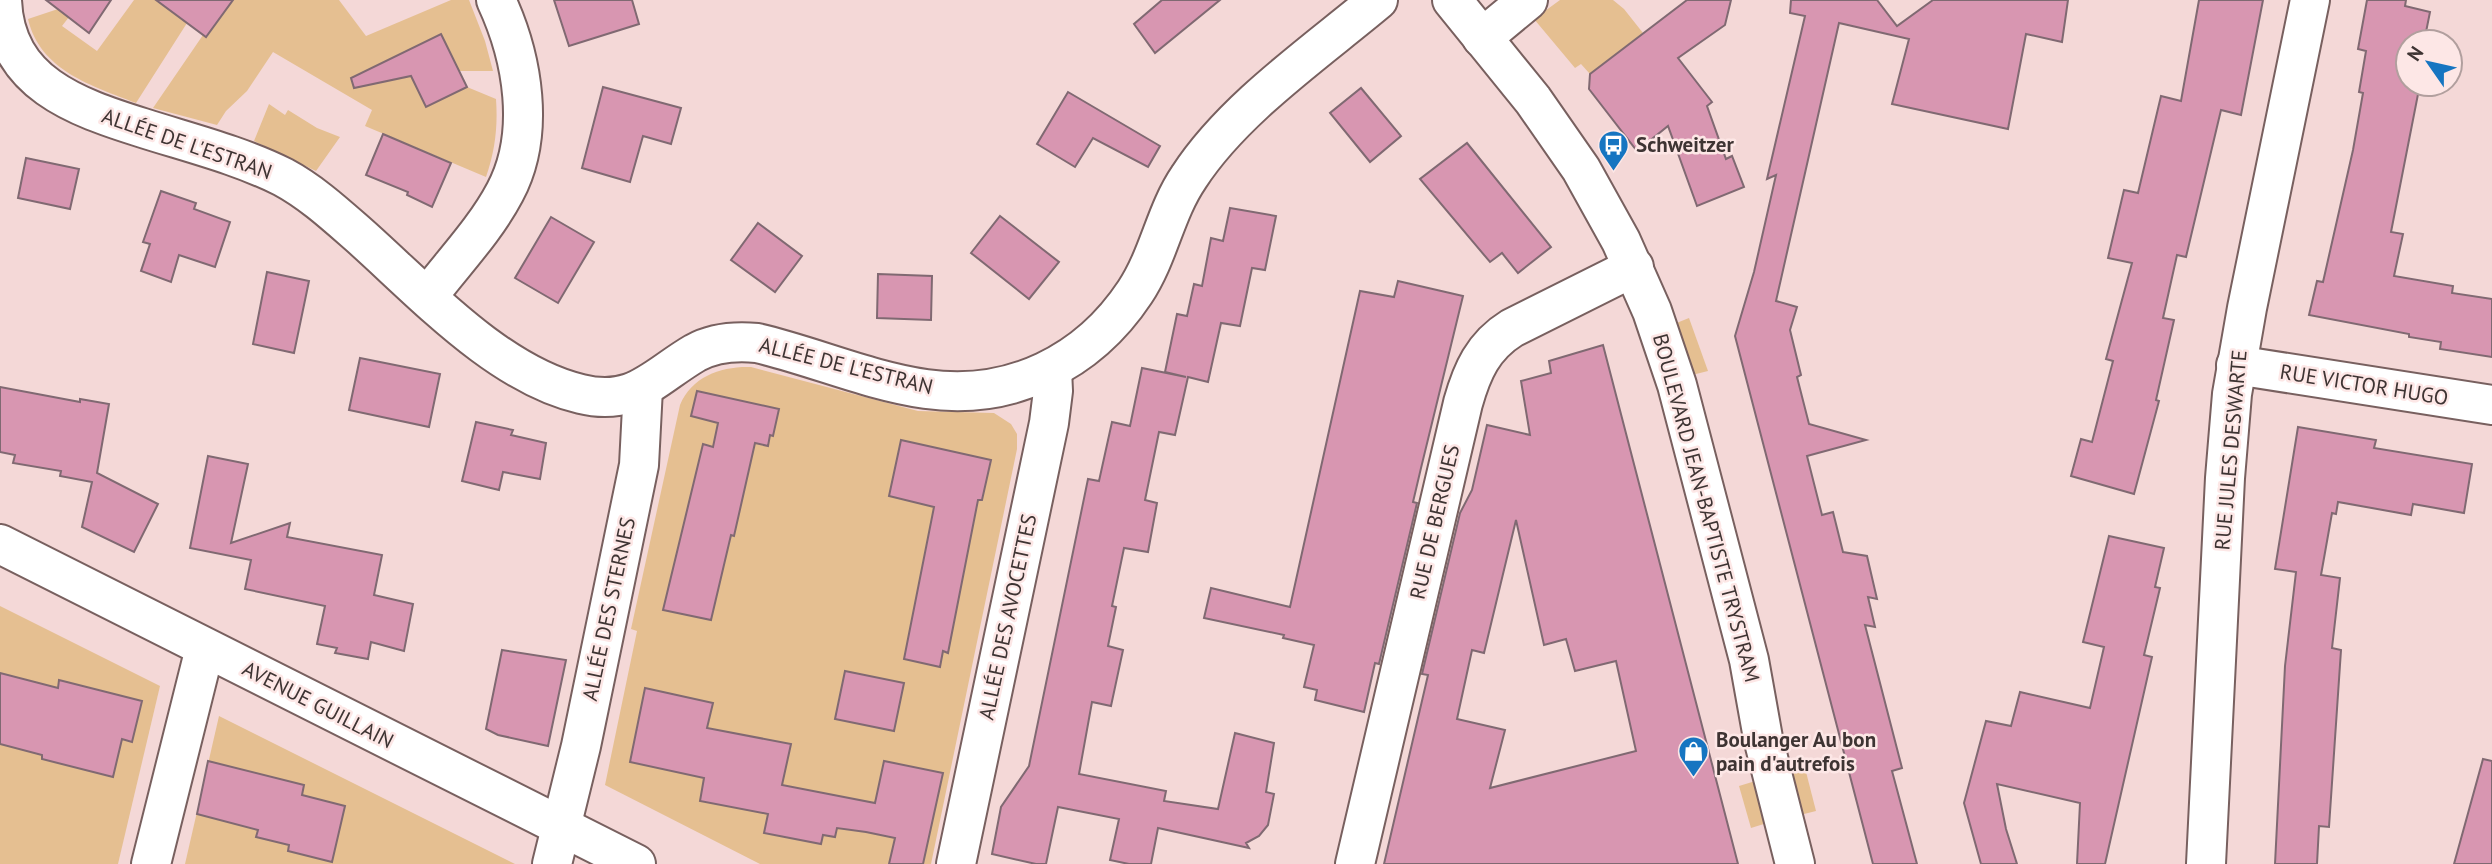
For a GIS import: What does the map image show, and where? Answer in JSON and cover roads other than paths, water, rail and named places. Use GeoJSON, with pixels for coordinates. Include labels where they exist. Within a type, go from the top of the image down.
{"type":"FeatureCollection","features":[{"type":"Feature","properties":{"kind":"street","name":"ALLÉE DE L'ESTRAN"},"geometry":{"type":"LineString","coordinates":[[2,0],[5,23],[18,56],[33,75],[52,91],[85,109],[245,161],[292,182],[334,213],[498,355],[551,385],[584,395],[604,397],[624,396],[643,388],[694,354],[710,347],[737,342],[757,343],[905,385],[944,391],[983,390],[1005,386],[1052,370],[1085,348],[1127,303],[1153,257],[1178,194],[1211,145],[1255,102],[1378,0]]}},
{"type":"Feature","properties":{"kind":"street"},"geometry":{"type":"LineString","coordinates":[[428,296],[498,204],[512,176],[521,146],[523,121],[518,69],[510,36],[496,0]]}},
{"type":"Feature","properties":{"kind":"street","name":"BOULEVARD JEAN-BAPTISTE TRYSTRAM"},"geometry":{"type":"LineString","coordinates":[[1452,0],[1550,122],[1581,169],[1634,267],[1658,327],[1677,385],[1749,660],[1763,738],[1795,864]]}},
{"type":"Feature","properties":{"kind":"street"},"geometry":{"type":"LineString","coordinates":[[1482,38],[1528,0]]}},
{"type":"Feature","properties":{"kind":"street","name":"RUE JULES DESWARTE"},"geometry":{"type":"LineString","coordinates":[[2206,864],[2226,466],[2236,365],[2310,0]]}},
{"type":"Feature","properties":{"kind":"street","name":"RUE DE BERGUES"},"geometry":{"type":"LineString","coordinates":[[1355,864],[1463,403],[1477,363],[1496,339],[1511,328],[1634,267]]}},
{"type":"Feature","properties":{"kind":"street","name":"RUE VICTOR HUGO"},"geometry":{"type":"LineString","coordinates":[[2236,365],[2492,405]]}},
{"type":"Feature","properties":{"kind":"street","name":"ALLÉE DES AVOCETTES"},"geometry":{"type":"LineString","coordinates":[[957,864],[1049,423],[1053,391],[1052,370]]}},
{"type":"Feature","properties":{"kind":"street","name":"ALLÉE DES STERNES"},"geometry":{"type":"LineString","coordinates":[[552,864],[581,746],[639,465],[643,388]]}},
{"type":"Feature","properties":{"kind":"street","name":"AVENUE GUILLAIN"},"geometry":{"type":"LineString","coordinates":[[0,544],[636,864]]}},
{"type":"Feature","properties":{"kind":"street"},"geometry":{"type":"LineString","coordinates":[[151,864],[205,648]]}},
{"type":"Feature","properties":{"kind":"place","name":"Schweitzer"},"geometry":{"type":"Point","coordinates":[1613,172]}},
{"type":"Feature","properties":{"kind":"place","name":"Boulanger Au bon pain d'autrefois"},"geometry":{"type":"Point","coordinates":[1693,779]}}]}
